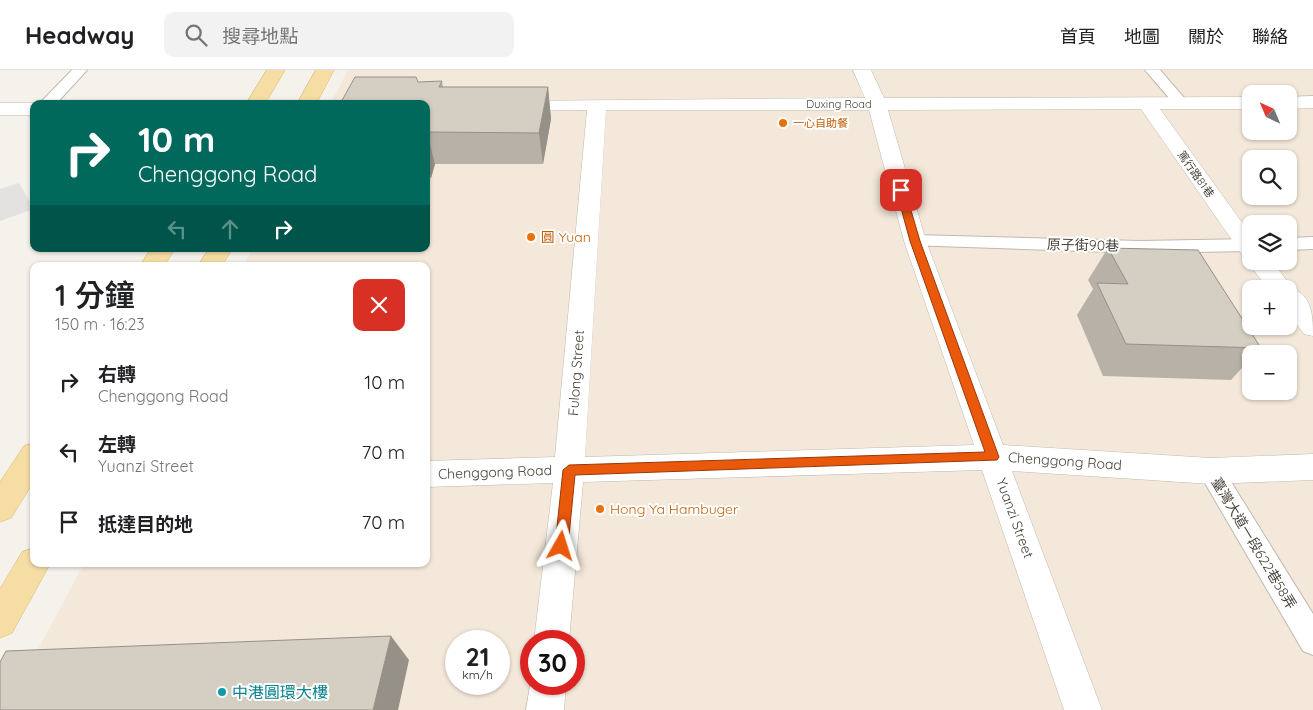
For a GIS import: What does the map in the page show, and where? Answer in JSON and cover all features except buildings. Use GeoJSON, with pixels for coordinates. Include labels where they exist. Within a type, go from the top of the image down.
{"type":"FeatureCollection","features":[{"type":"Feature","properties":{"kind":"main road"},"geometry":{"type":"LineString","coordinates":[[257,100],[276,70]]}},
{"type":"Feature","properties":{"kind":"main road"},"geometry":{"type":"LineString","coordinates":[[308,100],[325,70]]}},
{"type":"Feature","properties":{"kind":"main road"},"geometry":{"type":"LineString","coordinates":[[16,492],[30,463]]}},
{"type":"Feature","properties":{"kind":"main road"},"geometry":{"type":"LineString","coordinates":[[0,621],[32,567]]}},
{"type":"Feature","properties":{"kind":"street","name":"Yuanzi Street"},"geometry":{"type":"LineString","coordinates":[[862,70],[877,104],[915,241],[1083,710]]}},
{"type":"Feature","properties":{"kind":"street"},"geometry":{"type":"LineString","coordinates":[[1298,102],[1313,102]]}},
{"type":"Feature","properties":{"kind":"street","name":"篤行路81巷"},"geometry":{"type":"LineString","coordinates":[[1146,103],[1242,237]]}},
{"type":"Feature","properties":{"kind":"street","name":"Duxing Road"},"geometry":{"type":"LineString","coordinates":[[493,105],[1242,103]]}},
{"type":"Feature","properties":{"kind":"street","name":"Fulong Street"},"geometry":{"type":"LineString","coordinates":[[553,630],[569,470],[597,104]]}},
{"type":"Feature","properties":{"kind":"street"},"geometry":{"type":"LineString","coordinates":[[0,109],[30,109]]}},
{"type":"Feature","properties":{"kind":"street","name":"篤行路81巷"},"geometry":{"type":"LineString","coordinates":[[1267,270],[1275,280]]}},
{"type":"Feature","properties":{"kind":"street"},"geometry":{"type":"LineString","coordinates":[[1297,307],[1313,327]]}},
{"type":"Feature","properties":{"kind":"street","name":"Chenggong Road"},"geometry":{"type":"LineString","coordinates":[[430,474],[993,457],[1211,471],[1313,467]]}},
{"type":"Feature","properties":{"kind":"street"},"geometry":{"type":"LineString","coordinates":[[545,710],[547,695]]}},
{"type":"Feature","properties":{"kind":"lane"},"geometry":{"type":"LineString","coordinates":[[51,100],[80,70]]}},
{"type":"Feature","properties":{"kind":"lane"},"geometry":{"type":"LineString","coordinates":[[1152,70],[1181,103]]}},
{"type":"Feature","properties":{"kind":"lane","name":"原子街90巷"},"geometry":{"type":"LineString","coordinates":[[915,241],[1242,251]]}},
{"type":"Feature","properties":{"kind":"lane"},"geometry":{"type":"LineString","coordinates":[[1297,244],[1313,243]]}},
{"type":"Feature","properties":{"kind":"lane","name":"臺灣大道一段622巷58弄"},"geometry":{"type":"LineString","coordinates":[[1211,471],[1313,641]]}},
{"type":"Feature","properties":{"kind":"shaded area"},"geometry":{"type":"Polygon","coordinates":[[[348,70],[1313,70],[1313,710],[5,710],[82,567],[430,567],[430,262],[245,262],[250,252],[430,252],[430,100],[332,100],[348,70]]]}},
{"type":"Feature","properties":{"kind":"shaded area"},"geometry":{"type":"Polygon","coordinates":[[[19,183],[30,202],[30,210],[0,221],[0,189],[19,183]]]}},
{"type":"Feature","properties":{"kind":"place","name":"一心自助餐"},"geometry":{"type":"Point","coordinates":[783,123]}},
{"type":"Feature","properties":{"kind":"place","name":"圓 Yuan"},"geometry":{"type":"Point","coordinates":[531,237]}},
{"type":"Feature","properties":{"kind":"place","name":"Hong Ya Hambuger"},"geometry":{"type":"Point","coordinates":[600,509]}},
{"type":"Feature","properties":{"kind":"place","name":"中港圓環大樓"},"geometry":{"type":"Point","coordinates":[222,692]}},
{"type":"Feature","properties":{"kind":"route"},"geometry":{"type":"LineString","coordinates":[[561,546],[569,470],[993,457],[915,241],[901,190]]}}]}
